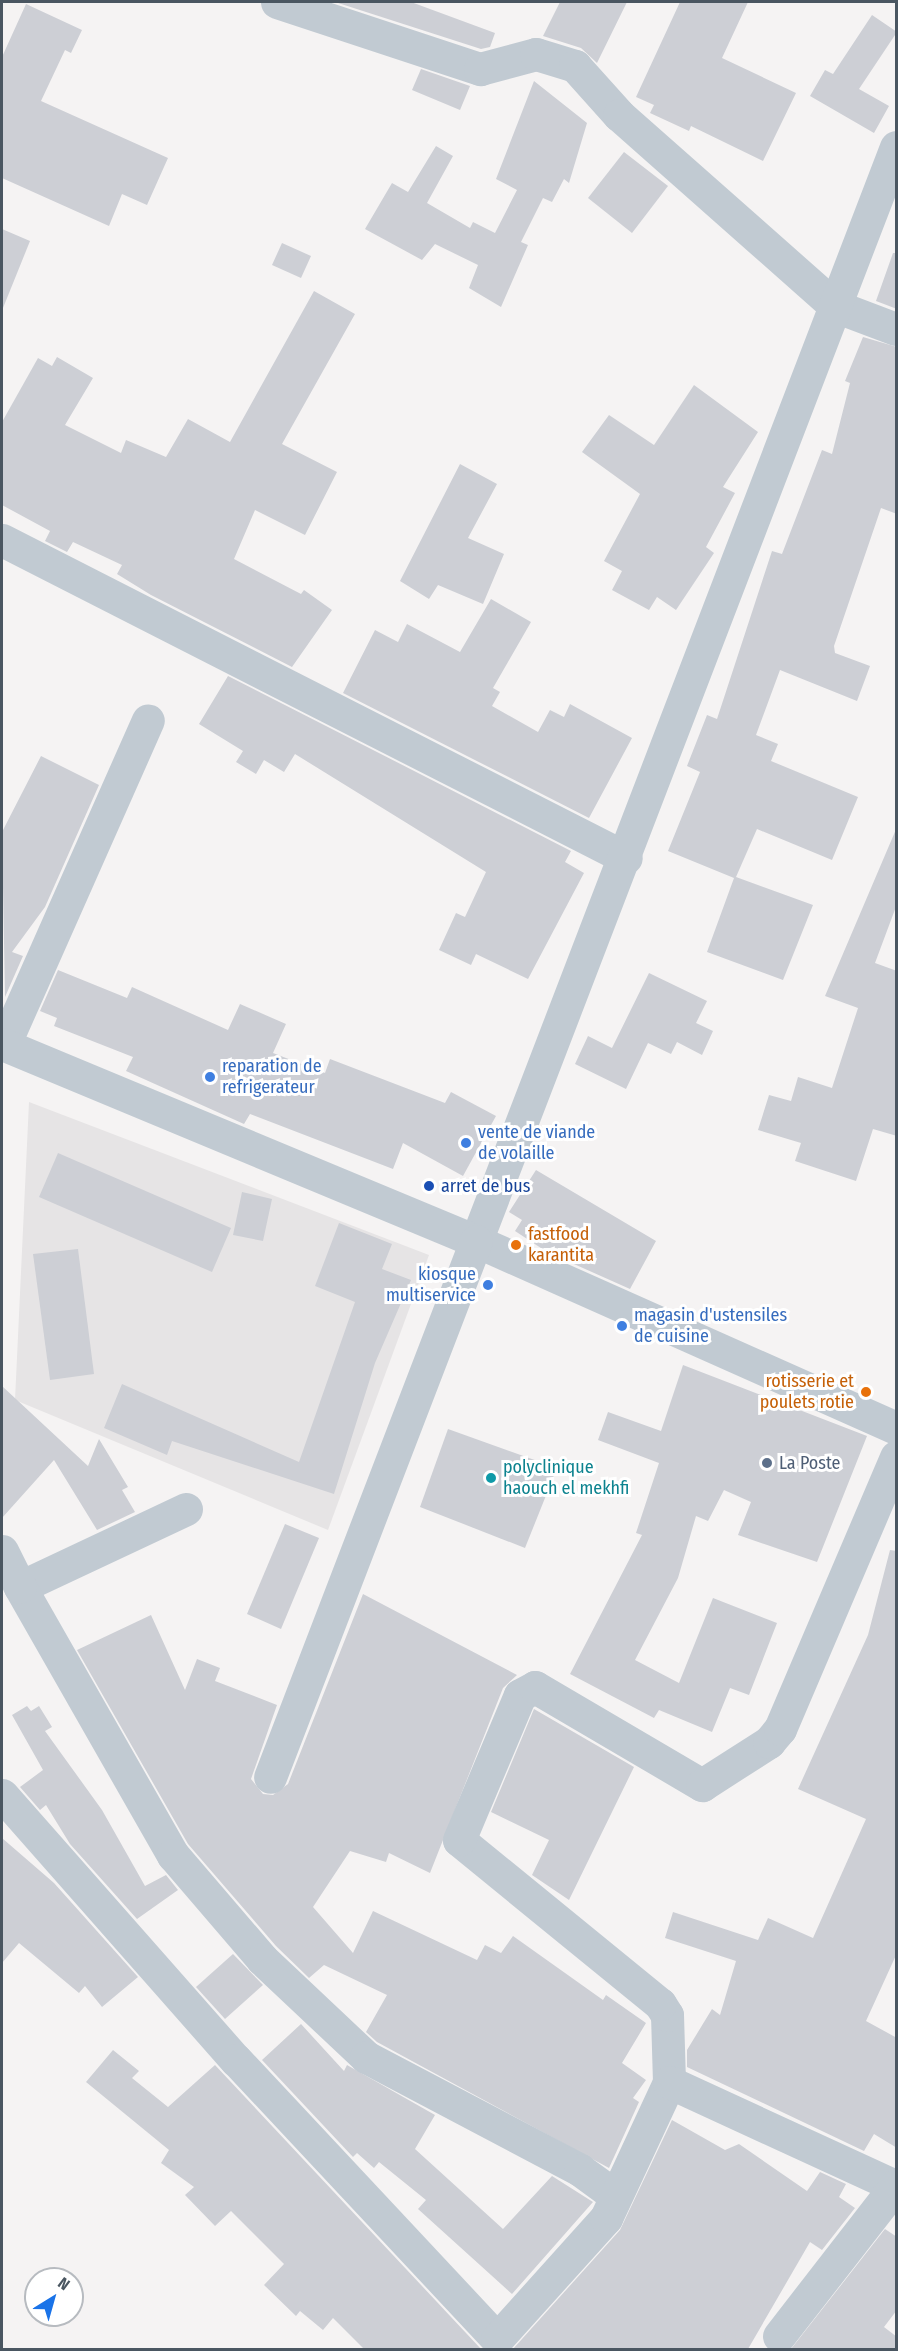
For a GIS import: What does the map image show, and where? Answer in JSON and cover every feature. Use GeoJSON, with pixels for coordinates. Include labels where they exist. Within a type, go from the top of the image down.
{"type":"FeatureCollection","features":[{"type":"Feature","properties":{"kind":"street"},"geometry":{"type":"LineString","coordinates":[[277,2],[480,69],[537,54],[575,66],[619,115],[835,306],[897,329]]}},
{"type":"Feature","properties":{"kind":"street"},"geometry":{"type":"LineString","coordinates":[[270,1777],[626,858],[897,147]]}},
{"type":"Feature","properties":{"kind":"street"},"geometry":{"type":"LineString","coordinates":[[2,540],[626,858]]}},
{"type":"Feature","properties":{"kind":"street"},"geometry":{"type":"LineString","coordinates":[[148,720],[3,1044],[476,1241],[897,1428]]}},
{"type":"Feature","properties":{"kind":"street"},"geometry":{"type":"LineString","coordinates":[[2,1795],[236,2060],[501,2346],[606,2218],[614,2194],[669,2082],[667,2015],[660,2004],[459,1840],[526,1688],[535,1686],[702,1785],[769,1742],[780,1729],[897,1456]]}},
{"type":"Feature","properties":{"kind":"street"},"geometry":{"type":"LineString","coordinates":[[20,1587],[186,1509]]}},
{"type":"Feature","properties":{"kind":"street"},"geometry":{"type":"LineString","coordinates":[[2,1551],[20,1587],[173,1855],[262,1959],[366,2057],[580,2170],[614,2194]]}},
{"type":"Feature","properties":{"kind":"street"},"geometry":{"type":"LineString","coordinates":[[669,2082],[896,2186],[781,2345]]}},
{"type":"Feature","properties":{"kind":"shaded area"},"geometry":{"type":"Polygon","coordinates":[[[29,1102],[429,1255],[328,1530],[15,1400],[29,1102]]]}},
{"type":"Feature","properties":{"kind":"building"},"geometry":{"type":"Polygon","coordinates":[[[335,2],[411,2],[495,33],[490,47],[481,49],[335,2]]]}},
{"type":"Feature","properties":{"kind":"building"},"geometry":{"type":"Polygon","coordinates":[[[560,2],[627,2],[597,63],[581,48],[543,36],[560,2]]]}},
{"type":"Feature","properties":{"kind":"building"},"geometry":{"type":"Polygon","coordinates":[[[680,2],[748,2],[722,58],[796,93],[763,161],[691,126],[689,131],[650,113],[654,105],[636,97],[680,2]]]}},
{"type":"Feature","properties":{"kind":"building"},"geometry":{"type":"Polygon","coordinates":[[[26,4],[82,30],[71,53],[65,50],[41,101],[168,158],[147,205],[122,194],[109,226],[2,178],[2,57],[26,4]]]}},
{"type":"Feature","properties":{"kind":"building"},"geometry":{"type":"Polygon","coordinates":[[[872,15],[897,32],[859,89],[889,106],[874,133],[810,96],[825,70],[833,74],[872,15]]]}},
{"type":"Feature","properties":{"kind":"building"},"geometry":{"type":"Polygon","coordinates":[[[421,69],[470,86],[460,110],[412,90],[421,69]]]}},
{"type":"Feature","properties":{"kind":"building"},"geometry":{"type":"Polygon","coordinates":[[[534,81],[587,123],[569,183],[564,179],[552,202],[543,198],[521,242],[528,245],[501,307],[469,288],[478,265],[435,244],[422,260],[365,229],[392,183],[408,192],[436,146],[453,156],[427,203],[470,228],[473,222],[495,233],[517,190],[496,179],[534,81]]]}},
{"type":"Feature","properties":{"kind":"building"},"geometry":{"type":"Polygon","coordinates":[[[624,152],[668,186],[632,233],[588,198],[624,152]]]}},
{"type":"Feature","properties":{"kind":"building"},"geometry":{"type":"Polygon","coordinates":[[[2,229],[30,241],[3,308],[2,308],[2,229]]]}},
{"type":"Feature","properties":{"kind":"building"},"geometry":{"type":"Polygon","coordinates":[[[282,243],[311,256],[301,278],[272,265],[282,243]]]}},
{"type":"Feature","properties":{"kind":"building"},"geometry":{"type":"Polygon","coordinates":[[[893,253],[897,253],[897,309],[876,301],[893,253]]]}},
{"type":"Feature","properties":{"kind":"building"},"geometry":{"type":"Polygon","coordinates":[[[314,291],[355,314],[282,444],[337,472],[305,535],[255,510],[234,559],[301,594],[304,590],[332,610],[292,667],[151,595],[117,574],[122,565],[73,542],[67,552],[45,541],[50,531],[2,505],[2,422],[38,358],[52,366],[57,357],[93,378],[65,425],[121,453],[126,440],[166,457],[188,419],[230,442],[314,291]]]}},
{"type":"Feature","properties":{"kind":"building"},"geometry":{"type":"Polygon","coordinates":[[[863,337],[897,347],[897,514],[881,508],[834,646],[835,653],[870,666],[857,701],[780,670],[756,735],[778,744],[771,761],[858,797],[832,860],[757,829],[736,877],[813,905],[783,980],[707,952],[734,878],[668,851],[700,772],[687,766],[707,715],[717,719],[772,551],[782,554],[822,450],[832,454],[850,383],[845,381],[863,337]]]}},
{"type":"Feature","properties":{"kind":"building"},"geometry":{"type":"Polygon","coordinates":[[[694,385],[758,432],[723,487],[735,493],[706,547],[714,553],[676,610],[657,597],[649,610],[612,590],[622,571],[604,561],[640,494],[582,452],[609,415],[654,445],[694,385]]]}},
{"type":"Feature","properties":{"kind":"building"},"geometry":{"type":"Polygon","coordinates":[[[460,464],[497,484],[468,538],[504,554],[483,604],[438,585],[429,599],[400,581],[460,464]]]}},
{"type":"Feature","properties":{"kind":"building"},"geometry":{"type":"Polygon","coordinates":[[[491,599],[531,622],[493,688],[500,692],[492,706],[538,732],[550,710],[564,717],[570,704],[632,738],[589,818],[343,693],[375,630],[398,642],[407,624],[460,652],[491,599]]]}},
{"type":"Feature","properties":{"kind":"building"},"geometry":{"type":"Polygon","coordinates":[[[228,676],[571,851],[565,862],[584,873],[528,979],[476,954],[471,965],[439,950],[456,913],[465,917],[486,872],[295,754],[284,772],[264,760],[256,774],[236,762],[243,751],[199,724],[228,676]]]}},
{"type":"Feature","properties":{"kind":"building"},"geometry":{"type":"Polygon","coordinates":[[[41,756],[99,785],[45,907],[12,952],[23,956],[5,997],[2,832],[41,756]]]}},
{"type":"Feature","properties":{"kind":"building"},"geometry":{"type":"Polygon","coordinates":[[[897,827],[897,904],[875,963],[897,971],[897,1136],[873,1129],[856,1181],[795,1161],[801,1143],[758,1130],[769,1095],[791,1101],[798,1077],[832,1088],[858,1008],[825,996],[897,827]]]}},
{"type":"Feature","properties":{"kind":"building"},"geometry":{"type":"Polygon","coordinates":[[[58,970],[127,998],[132,987],[228,1030],[240,1004],[286,1024],[273,1053],[325,1073],[330,1059],[445,1103],[451,1092],[496,1116],[463,1176],[403,1143],[393,1169],[250,1114],[244,1124],[126,1071],[133,1057],[54,1026],[57,1018],[40,1011],[58,970]]]}},
{"type":"Feature","properties":{"kind":"building"},"geometry":{"type":"Polygon","coordinates":[[[649,973],[707,1001],[696,1023],[713,1031],[702,1055],[677,1042],[671,1054],[648,1043],[626,1089],[575,1064],[588,1036],[612,1048],[649,973]]]}},
{"type":"Feature","properties":{"kind":"building"},"geometry":{"type":"Polygon","coordinates":[[[58,1153],[231,1228],[212,1272],[39,1197],[58,1153]]]}},
{"type":"Feature","properties":{"kind":"building"},"geometry":{"type":"Polygon","coordinates":[[[536,1170],[656,1241],[630,1289],[547,1252],[515,1231],[522,1220],[509,1212],[536,1170]]]}},
{"type":"Feature","properties":{"kind":"building"},"geometry":{"type":"Polygon","coordinates":[[[242,1192],[272,1199],[263,1241],[233,1235],[242,1192]]]}},
{"type":"Feature","properties":{"kind":"building"},"geometry":{"type":"Polygon","coordinates":[[[339,1223],[392,1244],[382,1269],[411,1280],[375,1363],[334,1494],[172,1441],[167,1455],[104,1428],[122,1384],[299,1462],[355,1302],[315,1286],[339,1223]]]}},
{"type":"Feature","properties":{"kind":"building"},"geometry":{"type":"Polygon","coordinates":[[[78,1249],[94,1374],[50,1380],[33,1254],[78,1249]]]}},
{"type":"Feature","properties":{"kind":"building"},"geometry":{"type":"Polygon","coordinates":[[[683,1365],[867,1436],[817,1562],[738,1535],[751,1502],[724,1490],[708,1521],[696,1516],[678,1578],[635,1660],[679,1683],[713,1598],[777,1623],[749,1695],[730,1688],[712,1732],[659,1710],[654,1718],[570,1674],[642,1535],[636,1533],[659,1463],[598,1440],[608,1412],[661,1431],[683,1365]]]}},
{"type":"Feature","properties":{"kind":"building"},"geometry":{"type":"Polygon","coordinates":[[[2,1386],[88,1466],[99,1439],[128,1487],[122,1490],[135,1512],[97,1530],[54,1460],[2,1518],[2,1386]]]}},
{"type":"Feature","properties":{"kind":"building","name":"polyclinique haouch el mekhfi"},"geometry":{"type":"Polygon","coordinates":[[[448,1429],[557,1468],[525,1548],[420,1507],[448,1429]]]}},
{"type":"Feature","properties":{"kind":"building"},"geometry":{"type":"Polygon","coordinates":[[[285,1524],[319,1538],[281,1629],[247,1614],[285,1524]]]}},
{"type":"Feature","properties":{"kind":"building"},"geometry":{"type":"Polygon","coordinates":[[[890,1550],[897,1551],[897,1953],[866,2021],[897,2038],[897,2148],[874,2134],[864,2151],[687,2067],[687,2050],[712,2009],[720,2015],[736,1961],[665,1938],[673,1912],[758,1940],[768,1918],[813,1938],[866,1819],[798,1789],[868,1635],[890,1550]]]}},
{"type":"Feature","properties":{"kind":"building"},"geometry":{"type":"Polygon","coordinates":[[[363,1594],[517,1675],[503,1688],[430,1873],[389,1853],[386,1862],[350,1851],[313,1907],[353,1953],[373,1911],[477,1960],[485,1945],[501,1953],[513,1936],[603,2000],[606,1995],[646,2023],[622,2063],[646,2080],[633,2098],[639,2102],[609,2168],[377,2042],[366,2032],[387,1995],[324,1965],[309,1978],[276,1946],[188,1844],[77,1650],[151,1615],[185,1690],[197,1659],[220,1668],[215,1681],[277,1705],[251,1779],[263,1794],[273,1795],[288,1784],[363,1594]]]}},
{"type":"Feature","properties":{"kind":"building"},"geometry":{"type":"Polygon","coordinates":[[[27,1706],[31,1711],[39,1706],[52,1727],[45,1731],[102,1810],[145,1886],[166,1875],[178,1890],[137,1919],[70,1844],[46,1805],[40,1810],[20,1787],[43,1770],[12,1715],[27,1706]]]}},
{"type":"Feature","properties":{"kind":"building"},"geometry":{"type":"Polygon","coordinates":[[[534,1709],[634,1767],[569,1900],[532,1875],[549,1840],[491,1812],[534,1709]]]}},
{"type":"Feature","properties":{"kind":"building"},"geometry":{"type":"Polygon","coordinates":[[[2,1838],[54,1883],[138,1977],[102,2007],[85,1986],[79,1993],[19,1943],[2,1963],[2,1838]]]}},
{"type":"Feature","properties":{"kind":"building"},"geometry":{"type":"Polygon","coordinates":[[[233,1954],[263,1985],[225,2019],[196,1987],[233,1954]]]}},
{"type":"Feature","properties":{"kind":"building"},"geometry":{"type":"Polygon","coordinates":[[[301,2024],[344,2071],[347,2065],[435,2115],[415,2149],[503,2229],[552,2176],[593,2202],[512,2294],[418,2209],[426,2200],[379,2162],[374,2168],[357,2153],[353,2157],[262,2060],[301,2024]]]}},
{"type":"Feature","properties":{"kind":"building"},"geometry":{"type":"Polygon","coordinates":[[[113,2050],[139,2071],[132,2078],[168,2107],[215,2065],[481,2349],[364,2349],[333,2318],[323,2330],[300,2311],[296,2316],[264,2285],[284,2264],[231,2211],[215,2226],[185,2195],[194,2187],[161,2163],[169,2150],[86,2082],[113,2050]]]}},
{"type":"Feature","properties":{"kind":"building"},"geometry":{"type":"Polygon","coordinates":[[[672,2120],[725,2150],[739,2144],[807,2191],[820,2172],[846,2184],[839,2197],[855,2208],[822,2250],[810,2242],[748,2349],[513,2349],[620,2230],[672,2120]]]}},
{"type":"Feature","properties":{"kind":"building"},"geometry":{"type":"Polygon","coordinates":[[[885,2229],[897,2237],[897,2310],[884,2327],[897,2337],[897,2349],[791,2349],[885,2229]]]}},
{"type":"Feature","properties":{"kind":"place","name":"reparation de refrigerateur"},"geometry":{"type":"Point","coordinates":[210,1077]}},
{"type":"Feature","properties":{"kind":"place","name":"vente de viande de volaille"},"geometry":{"type":"Point","coordinates":[466,1143]}},
{"type":"Feature","properties":{"kind":"place","name":"arret de bus"},"geometry":{"type":"Point","coordinates":[429,1186]}},
{"type":"Feature","properties":{"kind":"place","name":"fastfood karantita"},"geometry":{"type":"Point","coordinates":[516,1245]}},
{"type":"Feature","properties":{"kind":"place","name":"kiosque multiservice"},"geometry":{"type":"Point","coordinates":[488,1285]}},
{"type":"Feature","properties":{"kind":"place","name":"magasin d'ustensiles de cuisine"},"geometry":{"type":"Point","coordinates":[622,1326]}},
{"type":"Feature","properties":{"kind":"place","name":"rotisserie et poulets rotie"},"geometry":{"type":"Point","coordinates":[866,1392]}},
{"type":"Feature","properties":{"kind":"place","name":"La Poste"},"geometry":{"type":"Point","coordinates":[767,1463]}},
{"type":"Feature","properties":{"kind":"place","name":"polyclinique haouch el mekhfi"},"geometry":{"type":"Point","coordinates":[491,1478]}}]}
